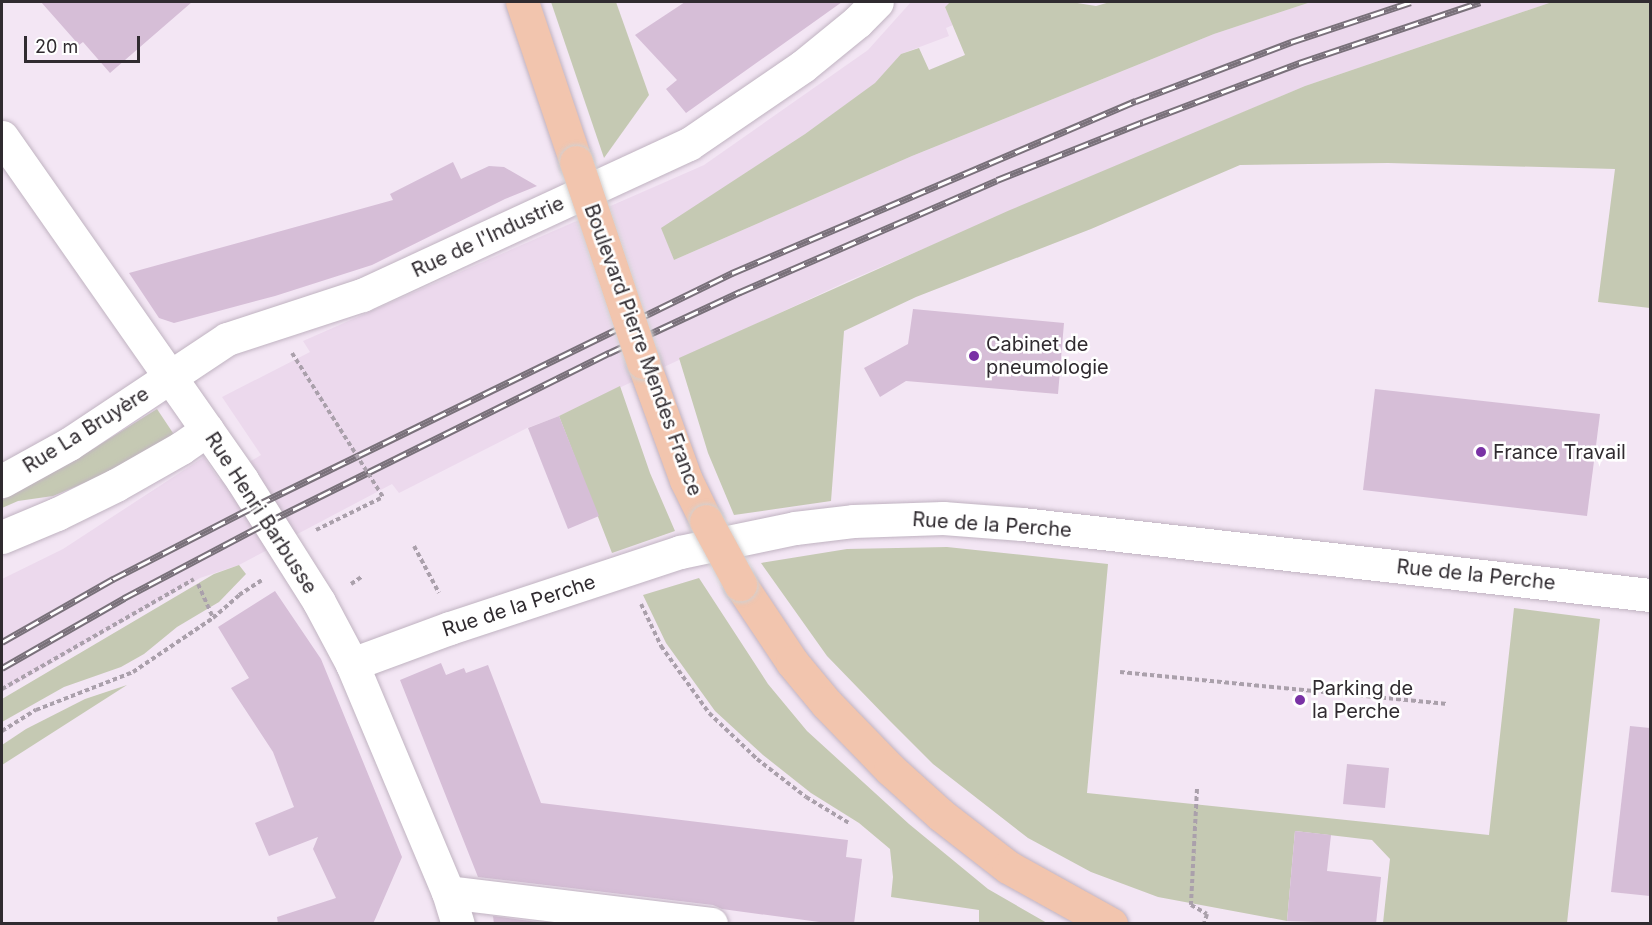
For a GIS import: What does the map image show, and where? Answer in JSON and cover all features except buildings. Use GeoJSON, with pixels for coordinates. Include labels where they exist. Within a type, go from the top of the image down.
{"type":"FeatureCollection","features":[{"type":"Feature","properties":{"kind":"main road","name":"Boulevard Pierre Mendes France"},"geometry":{"type":"LineString","coordinates":[[522,2],[643,362],[686,480],[740,584],[792,662],[826,703],[890,769],[941,815],[1008,867],[1111,924]]}},
{"type":"Feature","properties":{"kind":"street","name":"Rue de l'Industrie"},"geometry":{"type":"LineString","coordinates":[[168,377],[227,339],[362,295],[682,147],[803,66],[857,22],[877,2]]}},
{"type":"Feature","properties":{"kind":"street","name":"Rue Henri Barbusse"},"geometry":{"type":"LineString","coordinates":[[2,137],[207,430],[295,564],[352,664],[448,892],[458,924]]}},
{"type":"Feature","properties":{"kind":"street","name":"Rue La Bruyère"},"geometry":{"type":"LineString","coordinates":[[2,481],[69,444],[168,377]]}},
{"type":"Feature","properties":{"kind":"street"},"geometry":{"type":"LineString","coordinates":[[2,537],[57,514],[116,485],[181,448],[207,430]]}},
{"type":"Feature","properties":{"kind":"street","name":"Rue de la Perche"},"geometry":{"type":"LineString","coordinates":[[352,664],[450,628],[680,552],[795,528],[853,521],[943,518],[1022,524],[1650,595]]}},
{"type":"Feature","properties":{"kind":"street"},"geometry":{"type":"LineString","coordinates":[[448,892],[711,924]]}},
{"type":"Feature","properties":{"kind":"path"},"geometry":{"type":"LineString","coordinates":[[292,353],[382,497],[311,532]]}},
{"type":"Feature","properties":{"kind":"path"},"geometry":{"type":"LineString","coordinates":[[414,546],[437,588],[450,628]]}},
{"type":"Feature","properties":{"kind":"path"},"geometry":{"type":"LineString","coordinates":[[2,731],[36,710],[133,672],[213,618],[251,586],[295,564]]}},
{"type":"Feature","properties":{"kind":"path"},"geometry":{"type":"LineString","coordinates":[[632,568],[640,600],[661,646],[709,713],[757,759],[806,797],[849,823]]}},
{"type":"Feature","properties":{"kind":"path"},"geometry":{"type":"LineString","coordinates":[[2,689],[194,579]]}},
{"type":"Feature","properties":{"kind":"path"},"geometry":{"type":"LineString","coordinates":[[198,584],[213,618]]}},
{"type":"Feature","properties":{"kind":"path"},"geometry":{"type":"LineString","coordinates":[[1120,672],[1447,704]]}},
{"type":"Feature","properties":{"kind":"path"},"geometry":{"type":"LineString","coordinates":[[1197,789],[1191,905],[1207,914],[1204,924]]}},
{"type":"Feature","properties":{"kind":"shaded area"},"geometry":{"type":"Polygon","coordinates":[[[911,2],[950,2],[945,7],[953,25],[946,28],[949,36],[901,54],[876,83],[805,134],[662,228],[674,260],[912,156],[1214,34],[1311,2],[1552,2],[1305,86],[848,281],[559,416],[527,428],[399,493],[392,484],[239,565],[200,578],[2,692],[2,579],[63,549],[204,457],[219,480],[261,455],[222,397],[310,352],[303,341],[704,165],[868,50],[911,2]]]}},
{"type":"Feature","properties":{"kind":"green space"},"geometry":{"type":"Polygon","coordinates":[[[551,2],[616,2],[649,95],[604,158],[551,2]]]}},
{"type":"Feature","properties":{"kind":"green space"},"geometry":{"type":"Polygon","coordinates":[[[950,2],[1071,2],[1096,6],[1110,2],[1311,2],[1214,34],[912,156],[674,260],[661,228],[805,134],[875,83],[901,54],[919,48],[929,70],[965,55],[945,7],[950,2]]]}},
{"type":"Feature","properties":{"kind":"green space"},"geometry":{"type":"Polygon","coordinates":[[[1552,2],[1650,2],[1650,308],[1598,302],[1615,169],[1388,163],[1240,165],[1091,229],[916,297],[844,331],[831,501],[734,515],[708,453],[679,358],[1010,210],[1305,86],[1552,2]]]}},
{"type":"Feature","properties":{"kind":"green space"},"geometry":{"type":"Polygon","coordinates":[[[620,386],[650,473],[675,531],[612,553],[559,416],[620,386]]]}},
{"type":"Feature","properties":{"kind":"green space"},"geometry":{"type":"Polygon","coordinates":[[[157,409],[175,436],[108,473],[53,496],[18,501],[2,508],[2,500],[72,462],[157,409]]]}},
{"type":"Feature","properties":{"kind":"green space"},"geometry":{"type":"Polygon","coordinates":[[[947,547],[1108,564],[1087,793],[1489,835],[1514,608],[1600,619],[1567,923],[1383,923],[1390,859],[1372,840],[1295,831],[1287,921],[1158,897],[1091,872],[1028,838],[933,764],[890,721],[827,656],[761,563],[847,549],[947,547]]]}},
{"type":"Feature","properties":{"kind":"green space"},"geometry":{"type":"Polygon","coordinates":[[[239,565],[246,574],[219,602],[177,627],[144,654],[121,667],[64,687],[2,722],[2,699],[214,574],[239,565]]]}},
{"type":"Feature","properties":{"kind":"green space"},"geometry":{"type":"Polygon","coordinates":[[[699,578],[768,684],[807,731],[909,824],[988,889],[1047,923],[979,923],[979,910],[891,897],[893,877],[890,849],[859,823],[811,793],[763,755],[715,711],[666,643],[643,595],[699,578]]]}},
{"type":"Feature","properties":{"kind":"green space"},"geometry":{"type":"Polygon","coordinates":[[[127,685],[2,765],[2,745],[26,729],[85,699],[127,685]]]}},
{"type":"Feature","properties":{"kind":"railway"},"geometry":{"type":"LineString","coordinates":[[2,642],[113,579],[257,505],[732,273],[1136,101],[1291,42],[1411,2]]}},
{"type":"Feature","properties":{"kind":"railway"},"geometry":{"type":"LineString","coordinates":[[2,668],[124,598],[268,522],[609,353],[740,292],[997,180],[1143,122],[1299,63],[1480,2]]}},
{"type":"Feature","properties":{"kind":"place","name":"Cabinet de pneumologie"},"geometry":{"type":"Point","coordinates":[974,356]}},
{"type":"Feature","properties":{"kind":"place","name":"France Travail"},"geometry":{"type":"Point","coordinates":[1481,452]}},
{"type":"Feature","properties":{"kind":"place","name":"Parking de la Perche"},"geometry":{"type":"Point","coordinates":[1300,700]}}]}
